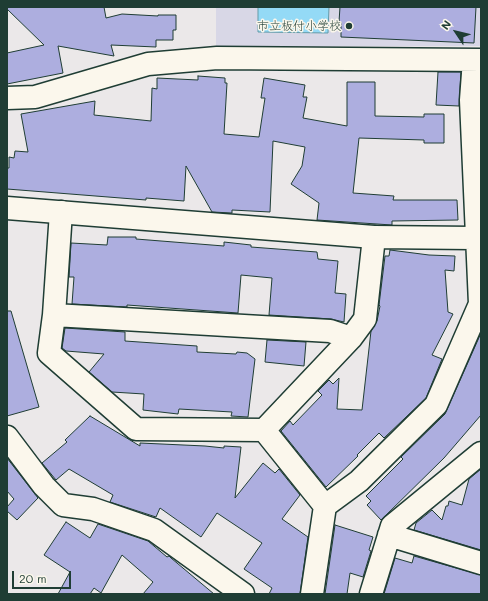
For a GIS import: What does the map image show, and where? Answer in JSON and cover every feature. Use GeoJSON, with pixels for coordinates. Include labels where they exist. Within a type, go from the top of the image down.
{"type":"FeatureCollection","features":[{"type":"Feature","properties":{"kind":"street"},"geometry":{"type":"LineString","coordinates":[[7,98],[35,97],[148,64],[217,58],[477,60],[471,100],[479,237],[480,304],[436,405],[359,481],[325,506],[312,594]]}},
{"type":"Feature","properties":{"kind":"street"},"geometry":{"type":"LineString","coordinates":[[7,208],[374,237],[479,237]]}},
{"type":"Feature","properties":{"kind":"street"},"geometry":{"type":"LineString","coordinates":[[62,212],[50,353],[136,429],[264,430],[351,338],[365,319],[374,237]]}},
{"type":"Feature","properties":{"kind":"street"},"geometry":{"type":"LineString","coordinates":[[54,315],[330,331],[351,338]]}},
{"type":"Feature","properties":{"kind":"street"},"geometry":{"type":"LineString","coordinates":[[264,430],[325,506]]}},
{"type":"Feature","properties":{"kind":"street"},"geometry":{"type":"LineString","coordinates":[[7,437],[44,486],[63,505],[93,509],[154,530],[243,594]]}},
{"type":"Feature","properties":{"kind":"street"},"geometry":{"type":"LineString","coordinates":[[371,594],[392,526],[481,453]]}},
{"type":"Feature","properties":{"kind":"street"},"geometry":{"type":"LineString","coordinates":[[389,535],[481,563]]}},
{"type":"Feature","properties":{"kind":"shaded area","name":"市立板付小学校"},"geometry":{"type":"Polygon","coordinates":[[[216,7],[481,7],[481,46],[216,47],[216,7]]]}},
{"type":"Feature","properties":{"kind":"water"},"geometry":{"type":"Polygon","coordinates":[[[258,7],[329,7],[328,33],[258,32],[258,7]]]}},
{"type":"Feature","properties":{"kind":"building"},"geometry":{"type":"Polygon","coordinates":[[[7,7],[104,7],[106,18],[122,14],[158,16],[176,15],[176,30],[173,30],[173,40],[156,40],[156,47],[111,45],[114,56],[58,46],[63,73],[7,84],[7,53],[44,45],[7,9],[7,7]]]}},
{"type":"Feature","properties":{"kind":"building"},"geometry":{"type":"Polygon","coordinates":[[[340,7],[476,7],[474,43],[341,37],[341,22],[339,22],[340,7]]]}},
{"type":"Feature","properties":{"kind":"building"},"geometry":{"type":"Polygon","coordinates":[[[438,72],[461,72],[459,106],[436,105],[438,72]]]}},
{"type":"Feature","properties":{"kind":"building"},"geometry":{"type":"Polygon","coordinates":[[[198,76],[225,78],[225,83],[227,83],[224,134],[259,137],[265,98],[261,98],[264,78],[305,85],[303,97],[307,97],[303,118],[347,126],[347,82],[375,82],[375,116],[424,117],[424,114],[444,114],[444,143],[424,143],[424,140],[359,138],[353,193],[394,196],[393,200],[457,200],[458,220],[392,221],[392,225],[317,220],[319,203],[291,184],[302,166],[305,147],[273,141],[270,212],[232,210],[232,213],[212,212],[186,166],[184,201],[146,198],[146,200],[7,189],[7,168],[9,168],[9,157],[14,158],[15,151],[28,152],[21,114],[95,101],[94,115],[151,121],[152,88],[157,89],[157,78],[198,80],[198,76]]]}},
{"type":"Feature","properties":{"kind":"building"},"geometry":{"type":"Polygon","coordinates":[[[108,237],[136,237],[136,239],[224,246],[224,242],[251,245],[251,247],[317,252],[318,259],[338,261],[335,293],[346,294],[344,322],[331,319],[269,315],[272,278],[241,275],[238,313],[127,305],[127,307],[72,304],[74,277],[69,277],[71,243],[107,245],[108,237]]]}},
{"type":"Feature","properties":{"kind":"building"},"geometry":{"type":"Polygon","coordinates":[[[390,250],[429,255],[455,256],[454,271],[445,270],[448,312],[453,314],[432,355],[442,359],[426,398],[384,438],[379,433],[326,487],[281,431],[290,421],[293,425],[322,395],[318,391],[329,380],[333,384],[339,378],[337,409],[362,410],[371,331],[377,321],[385,256],[389,256],[390,250]]]}},
{"type":"Feature","properties":{"kind":"building"},"geometry":{"type":"Polygon","coordinates":[[[7,311],[11,311],[39,407],[7,416],[7,311]]]}},
{"type":"Feature","properties":{"kind":"building"},"geometry":{"type":"Polygon","coordinates":[[[65,328],[125,332],[125,341],[197,346],[197,352],[236,354],[237,352],[247,353],[255,359],[248,417],[231,416],[232,412],[179,409],[178,414],[143,410],[144,394],[112,392],[89,372],[104,354],[66,351],[62,348],[65,328]]]}},
{"type":"Feature","properties":{"kind":"building"},"geometry":{"type":"Polygon","coordinates":[[[481,333],[481,415],[444,458],[381,520],[367,505],[371,501],[366,496],[403,459],[401,457],[445,414],[481,333]]]}},
{"type":"Feature","properties":{"kind":"building"},"geometry":{"type":"Polygon","coordinates":[[[267,340],[306,342],[304,366],[265,362],[267,340]]]}},
{"type":"Feature","properties":{"kind":"building"},"geometry":{"type":"Polygon","coordinates":[[[90,416],[140,446],[140,443],[224,448],[224,446],[241,447],[235,498],[263,463],[275,473],[279,469],[300,495],[282,519],[308,537],[300,594],[269,594],[272,588],[244,569],[262,543],[217,513],[201,537],[160,508],[156,517],[110,502],[113,495],[69,469],[56,480],[42,463],[67,442],[65,440],[90,416]]]}},
{"type":"Feature","properties":{"kind":"building"},"geometry":{"type":"Polygon","coordinates":[[[7,458],[38,498],[17,520],[7,511],[7,507],[14,499],[7,491],[7,458]]]}},
{"type":"Feature","properties":{"kind":"building"},"geometry":{"type":"Polygon","coordinates":[[[481,469],[481,550],[414,530],[416,523],[432,510],[442,520],[449,501],[462,505],[469,479],[481,469]]]}},
{"type":"Feature","properties":{"kind":"building"},"geometry":{"type":"Polygon","coordinates":[[[66,522],[90,538],[98,524],[148,541],[167,557],[169,556],[214,594],[143,594],[153,582],[122,555],[101,593],[94,588],[90,594],[58,594],[70,572],[44,555],[66,522]]]}},
{"type":"Feature","properties":{"kind":"building"},"geometry":{"type":"Polygon","coordinates":[[[335,525],[373,537],[369,550],[371,551],[363,577],[350,573],[347,594],[325,594],[335,525]]]}},
{"type":"Feature","properties":{"kind":"building"},"geometry":{"type":"Polygon","coordinates":[[[414,556],[481,575],[481,594],[384,594],[395,558],[412,563],[414,556]]]}},
{"type":"Feature","properties":{"kind":"place","name":"市立板付小学校"},"geometry":{"type":"Point","coordinates":[349,26]}}]}
